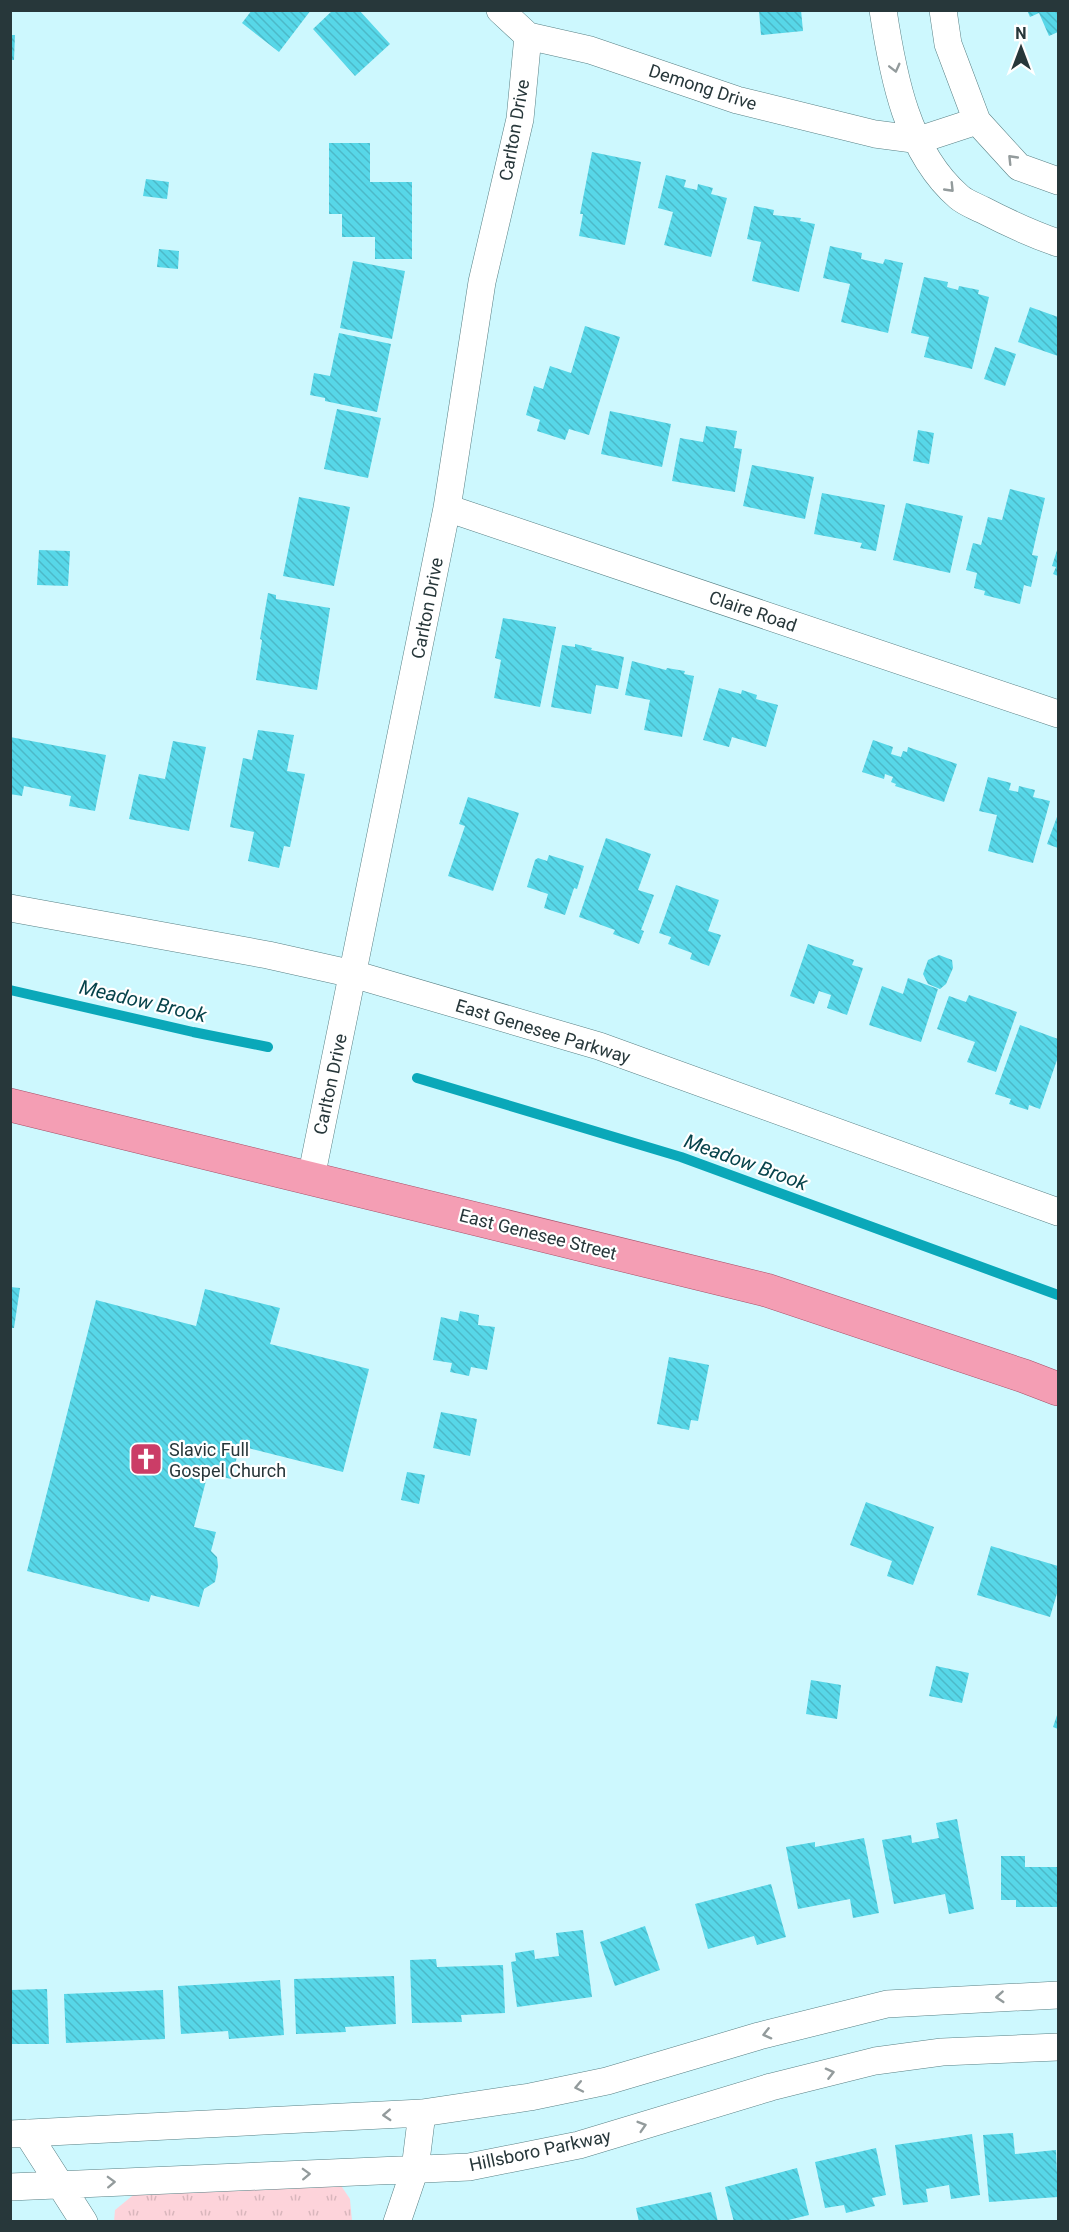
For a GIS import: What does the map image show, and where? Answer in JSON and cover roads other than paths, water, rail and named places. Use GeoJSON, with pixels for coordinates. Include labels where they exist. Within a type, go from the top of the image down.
{"type":"FeatureCollection","features":[{"type":"Feature","properties":{"kind":"main road","name":"East Genesee Street"},"geometry":{"type":"LineString","coordinates":[[10,1105],[766,1290],[1059,1389]]}},
{"type":"Feature","properties":{"kind":"street"},"geometry":{"type":"LineString","coordinates":[[500,10],[528,36]]}},
{"type":"Feature","properties":{"kind":"street"},"geometry":{"type":"LineString","coordinates":[[883,10],[887,37],[905,111],[915,141],[938,175],[961,198],[1016,228],[1059,243]]}},
{"type":"Feature","properties":{"kind":"street"},"geometry":{"type":"LineString","coordinates":[[943,10],[948,44],[977,121],[1019,167],[1059,180]]}},
{"type":"Feature","properties":{"kind":"street","name":"Demong Drive"},"geometry":{"type":"LineString","coordinates":[[528,36],[590,50],[737,100],[875,134],[915,141],[977,121]]}},
{"type":"Feature","properties":{"kind":"street","name":"Carlton Drive"},"geometry":{"type":"LineString","coordinates":[[311,1178],[447,508],[482,282],[520,119],[528,36]]}},
{"type":"Feature","properties":{"kind":"street","name":"Claire Road"},"geometry":{"type":"LineString","coordinates":[[447,508],[1059,714]]}},
{"type":"Feature","properties":{"kind":"street","name":"East Genesee Parkway"},"geometry":{"type":"LineString","coordinates":[[10,908],[268,955],[353,974],[599,1046],[1059,1212]]}},
{"type":"Feature","properties":{"kind":"street"},"geometry":{"type":"LineString","coordinates":[[19,2134],[422,2113],[530,2097],[607,2081],[759,2036],[887,2004],[1059,1995]]}},
{"type":"Feature","properties":{"kind":"street","name":"Hillsboro Parkway"},"geometry":{"type":"LineString","coordinates":[[10,2187],[469,2167],[579,2145],[771,2087],[875,2061],[942,2052],[1059,2047]]}},
{"type":"Feature","properties":{"kind":"street"},"geometry":{"type":"LineString","coordinates":[[397,2222],[415,2169],[422,2113]]}},
{"type":"Feature","properties":{"kind":"street"},"geometry":{"type":"LineString","coordinates":[[19,2134],[60,2184],[84,2222]]}},
{"type":"Feature","properties":{"kind":"waterway","name":"Meadow Brook"},"geometry":{"type":"LineString","coordinates":[[10,990],[268,1047]]}},
{"type":"Feature","properties":{"kind":"waterway","name":"Meadow Brook"},"geometry":{"type":"LineString","coordinates":[[417,1078],[681,1157],[1058,1295]]}},
{"type":"Feature","properties":{"kind":"place","name":"Slavic Full Gospel Church"},"geometry":{"type":"Point","coordinates":[146,1459]}}]}
